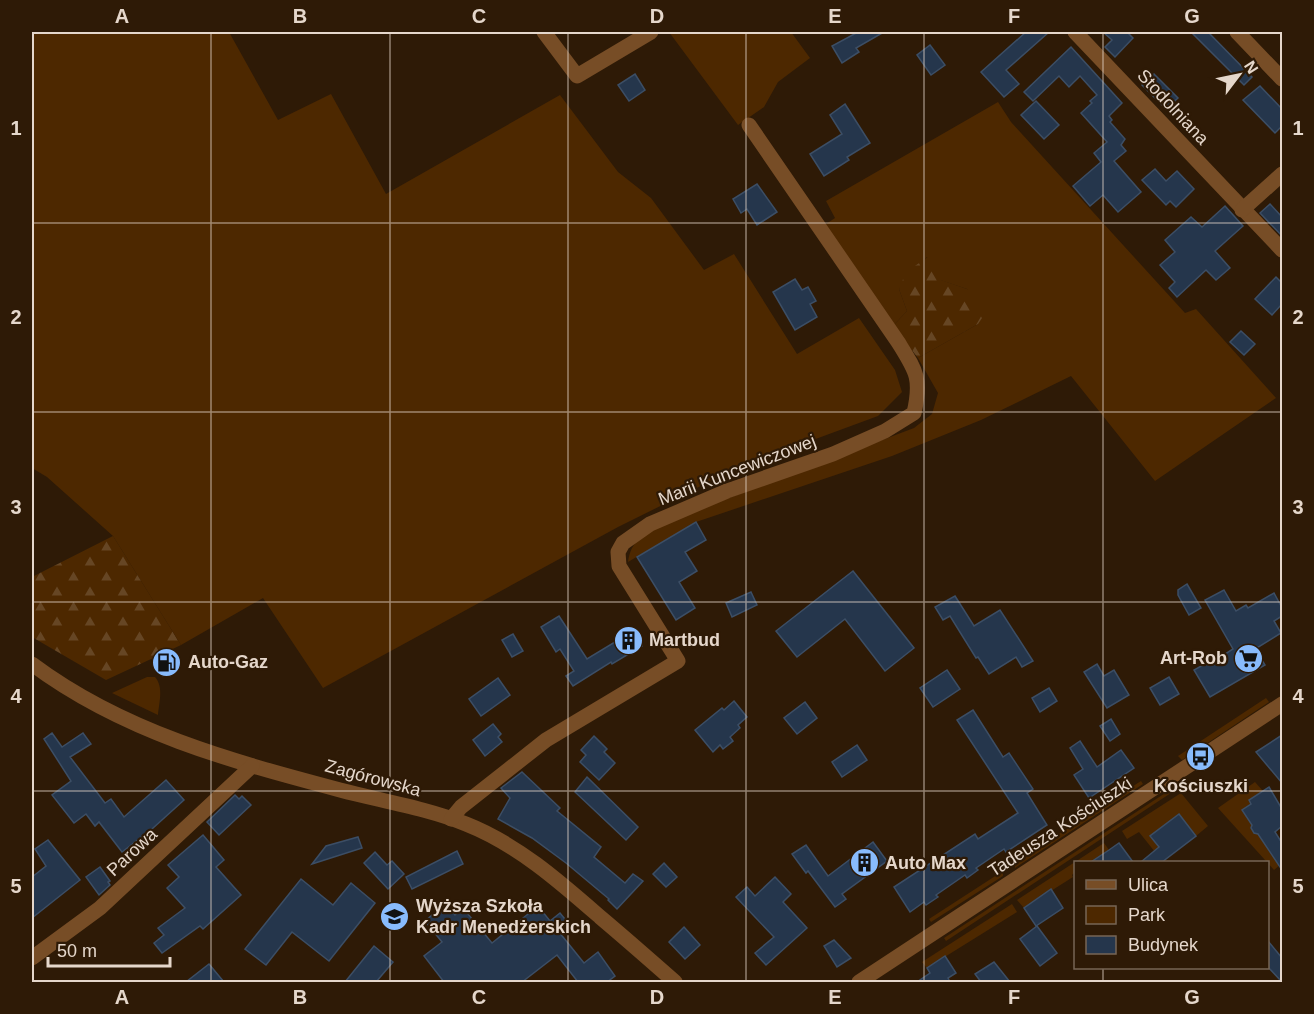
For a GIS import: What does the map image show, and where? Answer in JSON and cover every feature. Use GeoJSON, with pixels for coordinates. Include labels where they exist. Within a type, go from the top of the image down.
{"type":"FeatureCollection","features":[{"type":"Feature","properties":{"kind":"street"},"geometry":{"type":"LineString","coordinates":[[544,32],[576,76],[651,32]]}},
{"type":"Feature","properties":{"kind":"street","name":"Stodolniana"},"geometry":{"type":"LineString","coordinates":[[1075,32],[1282,250]]}},
{"type":"Feature","properties":{"kind":"street"},"geometry":{"type":"LineString","coordinates":[[1236,32],[1282,79]]}},
{"type":"Feature","properties":{"kind":"street","name":"Marii Kuncewiczowej"},"geometry":{"type":"LineString","coordinates":[[451,819],[461,807],[546,740],[678,661],[619,566],[618,552],[623,543],[650,524],[727,491],[833,454],[885,431],[915,413],[919,391],[915,369],[749,125]]}},
{"type":"Feature","properties":{"kind":"street"},"geometry":{"type":"LineString","coordinates":[[1242,210],[1282,174]]}},
{"type":"Feature","properties":{"kind":"street","name":"Zagórowska"},"geometry":{"type":"LineString","coordinates":[[32,664],[90,702],[141,728],[180,743],[252,766],[451,819],[485,833],[534,862],[675,982]]}},
{"type":"Feature","properties":{"kind":"street","name":"Tadeusza Kościuszki"},"geometry":{"type":"LineString","coordinates":[[859,982],[1282,704]]}},
{"type":"Feature","properties":{"kind":"street","name":"Parowa"},"geometry":{"type":"LineString","coordinates":[[32,958],[100,908],[252,766]]}},
{"type":"Feature","properties":{"kind":"green space"},"geometry":{"type":"Polygon","coordinates":[[[32,32],[229,32],[278,120],[331,94],[386,194],[560,95],[618,172],[651,198],[704,270],[734,254],[797,354],[859,318],[895,370],[902,392],[878,416],[737,468],[618,527],[323,688],[263,598],[181,645],[113,536],[47,477],[32,468],[32,32]]]}},
{"type":"Feature","properties":{"kind":"green space"},"geometry":{"type":"Polygon","coordinates":[[[669,32],[791,32],[810,58],[778,82],[764,107],[738,125],[669,32]]]}},
{"type":"Feature","properties":{"kind":"green space"},"geometry":{"type":"Polygon","coordinates":[[[998,102],[1011,122],[1185,313],[1196,309],[1276,398],[1155,481],[1071,376],[981,420],[892,456],[696,522],[628,562],[635,543],[660,524],[914,428],[932,414],[938,393],[918,358],[978,324],[967,289],[940,280],[927,257],[899,289],[907,311],[893,326],[823,226],[835,218],[826,201],[998,102]]]}},
{"type":"Feature","properties":{"kind":"green space"},"geometry":{"type":"Polygon","coordinates":[[[928,257],[941,280],[967,289],[986,312],[978,324],[918,358],[893,326],[907,311],[899,289],[906,272],[928,257]]]}},
{"type":"Feature","properties":{"kind":"green space"},"geometry":{"type":"Polygon","coordinates":[[[113,536],[181,645],[106,680],[32,637],[32,577],[113,536]]]}},
{"type":"Feature","properties":{"kind":"green space"},"geometry":{"type":"Polygon","coordinates":[[[147,677],[155,677],[158,681],[160,695],[158,715],[112,693],[147,677]]]}},
{"type":"Feature","properties":{"kind":"green space"},"geometry":{"type":"Polygon","coordinates":[[[1266,698],[1269,702],[1182,760],[1178,756],[1266,698]]]}},
{"type":"Feature","properties":{"kind":"green space"},"geometry":{"type":"Polygon","coordinates":[[[1141,781],[1143,784],[1015,868],[1014,863],[1141,781]]]}},
{"type":"Feature","properties":{"kind":"green space"},"geometry":{"type":"Polygon","coordinates":[[[1255,782],[1263,791],[1249,800],[1251,804],[1242,810],[1252,825],[1251,829],[1258,834],[1280,865],[1274,870],[1269,861],[1266,861],[1218,808],[1255,782]]]}},
{"type":"Feature","properties":{"kind":"green space"},"geometry":{"type":"Polygon","coordinates":[[[1176,786],[1177,789],[946,941],[944,938],[1176,786]]]}},
{"type":"Feature","properties":{"kind":"green space"},"geometry":{"type":"Polygon","coordinates":[[[1181,793],[1208,826],[1196,836],[1179,814],[1150,836],[1166,861],[1162,861],[1139,832],[1127,839],[1122,831],[1181,793]]]}},
{"type":"Feature","properties":{"kind":"green space"},"geometry":{"type":"Polygon","coordinates":[[[1104,843],[1109,850],[1093,861],[1077,861],[1104,843]]]}},
{"type":"Feature","properties":{"kind":"green space"},"geometry":{"type":"Polygon","coordinates":[[[1074,863],[1073,877],[1024,908],[1017,900],[1074,863]]]}},
{"type":"Feature","properties":{"kind":"green space"},"geometry":{"type":"Polygon","coordinates":[[[1003,871],[1003,876],[931,922],[929,919],[1003,871]]]}},
{"type":"Feature","properties":{"kind":"green space"},"geometry":{"type":"Polygon","coordinates":[[[1012,904],[1017,912],[927,968],[922,962],[1012,904]]]}},
{"type":"Feature","properties":{"kind":"building"},"geometry":{"type":"Polygon","coordinates":[[[858,32],[884,32],[856,48],[859,52],[842,63],[832,46],[858,32]]]}},
{"type":"Feature","properties":{"kind":"building"},"geometry":{"type":"Polygon","coordinates":[[[1026,32],[1049,32],[1006,70],[1019,84],[1004,97],[981,72],[1026,32]]]}},
{"type":"Feature","properties":{"kind":"building"},"geometry":{"type":"Polygon","coordinates":[[[1103,32],[1127,32],[1133,38],[1115,57],[1105,47],[1112,40],[1103,32]]]}},
{"type":"Feature","properties":{"kind":"building"},"geometry":{"type":"Polygon","coordinates":[[[1191,32],[1208,32],[1252,77],[1244,85],[1191,32]]]}},
{"type":"Feature","properties":{"kind":"building"},"geometry":{"type":"Polygon","coordinates":[[[930,45],[945,65],[931,75],[917,55],[930,45]]]}},
{"type":"Feature","properties":{"kind":"building"},"geometry":{"type":"Polygon","coordinates":[[[1071,47],[1122,103],[1109,116],[1112,120],[1110,122],[1125,139],[1121,145],[1126,151],[1114,161],[1141,192],[1118,212],[1103,195],[1090,206],[1073,186],[1101,162],[1094,153],[1107,142],[1081,113],[1097,95],[1080,76],[1069,87],[1059,76],[1033,101],[1024,92],[1071,47]]]}},
{"type":"Feature","properties":{"kind":"building"},"geometry":{"type":"Polygon","coordinates":[[[635,74],[645,90],[629,101],[618,85],[635,74]]]}},
{"type":"Feature","properties":{"kind":"building"},"geometry":{"type":"Polygon","coordinates":[[[1154,74],[1178,98],[1166,109],[1142,85],[1154,74]]]}},
{"type":"Feature","properties":{"kind":"building"},"geometry":{"type":"Polygon","coordinates":[[[1260,86],[1282,109],[1282,126],[1275,133],[1243,100],[1260,86]]]}},
{"type":"Feature","properties":{"kind":"building"},"geometry":{"type":"Polygon","coordinates":[[[1036,101],[1059,125],[1044,139],[1021,115],[1036,101]]]}},
{"type":"Feature","properties":{"kind":"building"},"geometry":{"type":"Polygon","coordinates":[[[845,104],[870,143],[847,157],[849,160],[824,176],[810,154],[842,134],[830,115],[845,104]]]}},
{"type":"Feature","properties":{"kind":"building"},"geometry":{"type":"Polygon","coordinates":[[[1155,169],[1166,181],[1177,171],[1194,189],[1176,207],[1170,201],[1166,205],[1142,180],[1155,169]]]}},
{"type":"Feature","properties":{"kind":"building"},"geometry":{"type":"Polygon","coordinates":[[[757,184],[777,212],[757,225],[747,209],[741,213],[733,199],[757,184]]]}},
{"type":"Feature","properties":{"kind":"building"},"geometry":{"type":"Polygon","coordinates":[[[1270,204],[1282,217],[1282,236],[1260,213],[1270,204]]]}},
{"type":"Feature","properties":{"kind":"building"},"geometry":{"type":"Polygon","coordinates":[[[1225,206],[1243,226],[1215,251],[1230,268],[1216,280],[1206,270],[1177,297],[1169,288],[1175,282],[1160,265],[1175,252],[1165,240],[1191,217],[1202,227],[1225,206]]]}},
{"type":"Feature","properties":{"kind":"building"},"geometry":{"type":"Polygon","coordinates":[[[1276,277],[1282,283],[1282,304],[1272,315],[1255,299],[1276,277]]]}},
{"type":"Feature","properties":{"kind":"building"},"geometry":{"type":"Polygon","coordinates":[[[795,279],[802,290],[808,287],[816,301],[810,304],[817,317],[795,330],[773,292],[795,279]]]}},
{"type":"Feature","properties":{"kind":"building"},"geometry":{"type":"Polygon","coordinates":[[[1241,331],[1255,344],[1244,355],[1230,342],[1241,331]]]}},
{"type":"Feature","properties":{"kind":"building"},"geometry":{"type":"Polygon","coordinates":[[[696,522],[706,540],[685,552],[697,571],[679,582],[695,608],[676,620],[637,557],[696,522]]]}},
{"type":"Feature","properties":{"kind":"building"},"geometry":{"type":"Polygon","coordinates":[[[853,571],[914,648],[885,671],[845,619],[797,657],[776,631],[853,571]]]}},
{"type":"Feature","properties":{"kind":"building"},"geometry":{"type":"Polygon","coordinates":[[[1187,584],[1201,608],[1189,615],[1178,595],[1178,590],[1187,584]]]}},
{"type":"Feature","properties":{"kind":"building"},"geometry":{"type":"Polygon","coordinates":[[[1224,590],[1236,611],[1246,605],[1248,608],[1274,593],[1282,608],[1282,616],[1274,621],[1281,633],[1255,649],[1265,665],[1210,697],[1194,670],[1212,660],[1213,662],[1233,649],[1205,600],[1224,590]]]}},
{"type":"Feature","properties":{"kind":"building"},"geometry":{"type":"Polygon","coordinates":[[[751,592],[757,605],[732,617],[726,603],[751,592]]]}},
{"type":"Feature","properties":{"kind":"building"},"geometry":{"type":"Polygon","coordinates":[[[955,596],[974,626],[1000,610],[1033,661],[1022,667],[1016,657],[989,674],[978,657],[976,658],[950,616],[943,620],[935,607],[955,596]]]}},
{"type":"Feature","properties":{"kind":"building"},"geometry":{"type":"Polygon","coordinates":[[[559,616],[587,659],[633,631],[642,646],[573,686],[566,676],[574,671],[560,649],[556,652],[541,627],[559,616]]]}},
{"type":"Feature","properties":{"kind":"building"},"geometry":{"type":"Polygon","coordinates":[[[513,634],[523,651],[512,657],[502,640],[513,634]]]}},
{"type":"Feature","properties":{"kind":"building"},"geometry":{"type":"Polygon","coordinates":[[[1097,664],[1104,676],[1114,670],[1129,695],[1107,708],[1084,672],[1097,664]]]}},
{"type":"Feature","properties":{"kind":"building"},"geometry":{"type":"Polygon","coordinates":[[[947,670],[960,689],[933,707],[920,688],[947,670]]]}},
{"type":"Feature","properties":{"kind":"building"},"geometry":{"type":"Polygon","coordinates":[[[1169,677],[1179,694],[1160,705],[1150,688],[1169,677]]]}},
{"type":"Feature","properties":{"kind":"building"},"geometry":{"type":"Polygon","coordinates":[[[498,678],[510,695],[481,716],[469,699],[498,678]]]}},
{"type":"Feature","properties":{"kind":"building"},"geometry":{"type":"Polygon","coordinates":[[[1049,688],[1057,701],[1040,712],[1032,698],[1049,688]]]}},
{"type":"Feature","properties":{"kind":"building"},"geometry":{"type":"Polygon","coordinates":[[[734,701],[747,717],[730,737],[733,741],[723,749],[720,745],[713,752],[695,730],[734,701]]]}},
{"type":"Feature","properties":{"kind":"building"},"geometry":{"type":"Polygon","coordinates":[[[805,702],[817,718],[797,734],[784,718],[805,702]]]}},
{"type":"Feature","properties":{"kind":"building"},"geometry":{"type":"Polygon","coordinates":[[[973,710],[1003,757],[1009,753],[1033,789],[1027,793],[1047,825],[1006,852],[1004,849],[976,868],[978,870],[967,878],[965,875],[936,895],[938,897],[926,905],[924,902],[910,912],[894,887],[975,834],[978,839],[1018,813],[957,720],[973,710]]]}},
{"type":"Feature","properties":{"kind":"building"},"geometry":{"type":"Polygon","coordinates":[[[1111,719],[1120,734],[1110,741],[1100,726],[1111,719]]]}},
{"type":"Feature","properties":{"kind":"building"},"geometry":{"type":"Polygon","coordinates":[[[493,724],[501,734],[498,737],[502,742],[485,756],[473,740],[493,724]]]}},
{"type":"Feature","properties":{"kind":"building"},"geometry":{"type":"Polygon","coordinates":[[[52,733],[62,747],[83,733],[91,744],[70,757],[105,803],[111,799],[124,817],[166,780],[184,800],[122,852],[99,822],[95,826],[86,814],[74,823],[52,795],[71,781],[44,739],[52,733]]]}},
{"type":"Feature","properties":{"kind":"building"},"geometry":{"type":"Polygon","coordinates":[[[1282,735],[1282,783],[1256,752],[1282,735]]]}},
{"type":"Feature","properties":{"kind":"building"},"geometry":{"type":"Polygon","coordinates":[[[594,736],[607,749],[604,752],[615,763],[599,780],[580,762],[586,755],[581,750],[594,736]]]}},
{"type":"Feature","properties":{"kind":"building"},"geometry":{"type":"Polygon","coordinates":[[[1080,741],[1097,767],[1121,750],[1134,768],[1089,798],[1074,775],[1083,769],[1070,748],[1080,741]]]}},
{"type":"Feature","properties":{"kind":"building"},"geometry":{"type":"Polygon","coordinates":[[[857,745],[867,760],[842,777],[832,762],[857,745]]]}},
{"type":"Feature","properties":{"kind":"building"},"geometry":{"type":"Polygon","coordinates":[[[522,772],[560,808],[557,811],[601,847],[594,857],[625,883],[633,874],[643,881],[617,909],[609,899],[566,863],[532,838],[498,819],[510,798],[501,788],[522,772]]]}},
{"type":"Feature","properties":{"kind":"building"},"geometry":{"type":"Polygon","coordinates":[[[587,777],[638,827],[626,840],[575,792],[587,777]]]}},
{"type":"Feature","properties":{"kind":"building"},"geometry":{"type":"Polygon","coordinates":[[[1269,787],[1282,809],[1282,826],[1275,832],[1282,843],[1282,870],[1258,834],[1254,833],[1252,825],[1242,810],[1251,804],[1249,800],[1269,787]]]}},
{"type":"Feature","properties":{"kind":"building"},"geometry":{"type":"Polygon","coordinates":[[[235,795],[239,799],[242,796],[251,805],[219,835],[207,822],[235,795]]]}},
{"type":"Feature","properties":{"kind":"building"},"geometry":{"type":"Polygon","coordinates":[[[1179,814],[1196,836],[1163,861],[1142,861],[1159,847],[1150,836],[1179,814]]]}},
{"type":"Feature","properties":{"kind":"building"},"geometry":{"type":"Polygon","coordinates":[[[203,835],[224,860],[216,867],[241,895],[203,929],[200,926],[162,953],[154,943],[164,935],[158,928],[185,908],[167,888],[179,877],[168,865],[203,835]]]}},
{"type":"Feature","properties":{"kind":"building"},"geometry":{"type":"Polygon","coordinates":[[[358,837],[362,848],[312,864],[326,846],[358,837]]]}},
{"type":"Feature","properties":{"kind":"building"},"geometry":{"type":"Polygon","coordinates":[[[48,840],[80,880],[32,918],[32,877],[46,866],[35,849],[48,840]]]}},
{"type":"Feature","properties":{"kind":"building"},"geometry":{"type":"Polygon","coordinates":[[[873,842],[887,861],[842,894],[846,899],[835,907],[792,854],[806,845],[828,876],[873,842]]]}},
{"type":"Feature","properties":{"kind":"building"},"geometry":{"type":"Polygon","coordinates":[[[1119,843],[1132,861],[1092,861],[1119,843]]]}},
{"type":"Feature","properties":{"kind":"building"},"geometry":{"type":"Polygon","coordinates":[[[457,851],[463,864],[412,889],[406,877],[457,851]]]}},
{"type":"Feature","properties":{"kind":"building"},"geometry":{"type":"Polygon","coordinates":[[[375,852],[387,865],[392,861],[404,874],[388,889],[364,863],[375,852]]]}},
{"type":"Feature","properties":{"kind":"building"},"geometry":{"type":"Polygon","coordinates":[[[664,863],[677,877],[666,887],[653,874],[664,863]]]}},
{"type":"Feature","properties":{"kind":"building"},"geometry":{"type":"Polygon","coordinates":[[[100,867],[110,881],[108,882],[110,885],[99,895],[86,877],[100,867]]]}},
{"type":"Feature","properties":{"kind":"building"},"geometry":{"type":"Polygon","coordinates":[[[775,877],[791,894],[783,902],[807,928],[766,965],[755,953],[774,937],[736,897],[747,887],[755,896],[775,877]]]}},
{"type":"Feature","properties":{"kind":"building"},"geometry":{"type":"Polygon","coordinates":[[[301,879],[333,905],[351,883],[375,903],[329,961],[292,932],[266,965],[245,949],[301,879]]]}},
{"type":"Feature","properties":{"kind":"building"},"geometry":{"type":"Polygon","coordinates":[[[1051,889],[1063,908],[1036,926],[1024,908],[1051,889]]]}},
{"type":"Feature","properties":{"kind":"building"},"geometry":{"type":"Polygon","coordinates":[[[446,903],[455,915],[463,908],[492,943],[538,906],[550,921],[560,913],[569,924],[559,932],[584,963],[598,952],[615,976],[607,982],[578,982],[557,955],[522,982],[444,982],[424,956],[442,942],[425,921],[446,903]]]}},
{"type":"Feature","properties":{"kind":"building"},"geometry":{"type":"Polygon","coordinates":[[[1037,926],[1057,953],[1040,966],[1020,939],[1037,926]]]}},
{"type":"Feature","properties":{"kind":"building"},"geometry":{"type":"Polygon","coordinates":[[[684,927],[700,945],[685,959],[669,942],[684,927]]]}},
{"type":"Feature","properties":{"kind":"building"},"geometry":{"type":"Polygon","coordinates":[[[834,940],[851,958],[837,967],[824,946],[834,940]]]}},
{"type":"Feature","properties":{"kind":"building"},"geometry":{"type":"Polygon","coordinates":[[[1269,942],[1282,958],[1282,982],[1269,968],[1269,942]]]}},
{"type":"Feature","properties":{"kind":"building"},"geometry":{"type":"Polygon","coordinates":[[[374,946],[393,962],[376,982],[345,982],[374,946]]]}},
{"type":"Feature","properties":{"kind":"building"},"geometry":{"type":"Polygon","coordinates":[[[945,956],[956,973],[948,978],[950,982],[917,982],[930,973],[927,968],[945,956]]]}},
{"type":"Feature","properties":{"kind":"building"},"geometry":{"type":"Polygon","coordinates":[[[994,962],[1010,982],[981,982],[975,974],[994,962]]]}},
{"type":"Feature","properties":{"kind":"building"},"geometry":{"type":"Polygon","coordinates":[[[209,964],[224,982],[186,982],[209,964]]]}},
{"type":"Feature","properties":{"kind":"place","name":"Martbud"},"geometry":{"type":"Point","coordinates":[628,640]}},
{"type":"Feature","properties":{"kind":"place","name":"Art-Rob"},"geometry":{"type":"Point","coordinates":[1248,658]}},
{"type":"Feature","properties":{"kind":"place","name":"Auto-Gaz"},"geometry":{"type":"Point","coordinates":[167,662]}},
{"type":"Feature","properties":{"kind":"place","name":"Kościuszki"},"geometry":{"type":"Point","coordinates":[1201,757]}},
{"type":"Feature","properties":{"kind":"place","name":"Auto Max"},"geometry":{"type":"Point","coordinates":[864,863]}},
{"type":"Feature","properties":{"kind":"place","name":"Wyższa Szkoła Kadr Menedżerskich"},"geometry":{"type":"Point","coordinates":[395,916]}}]}
